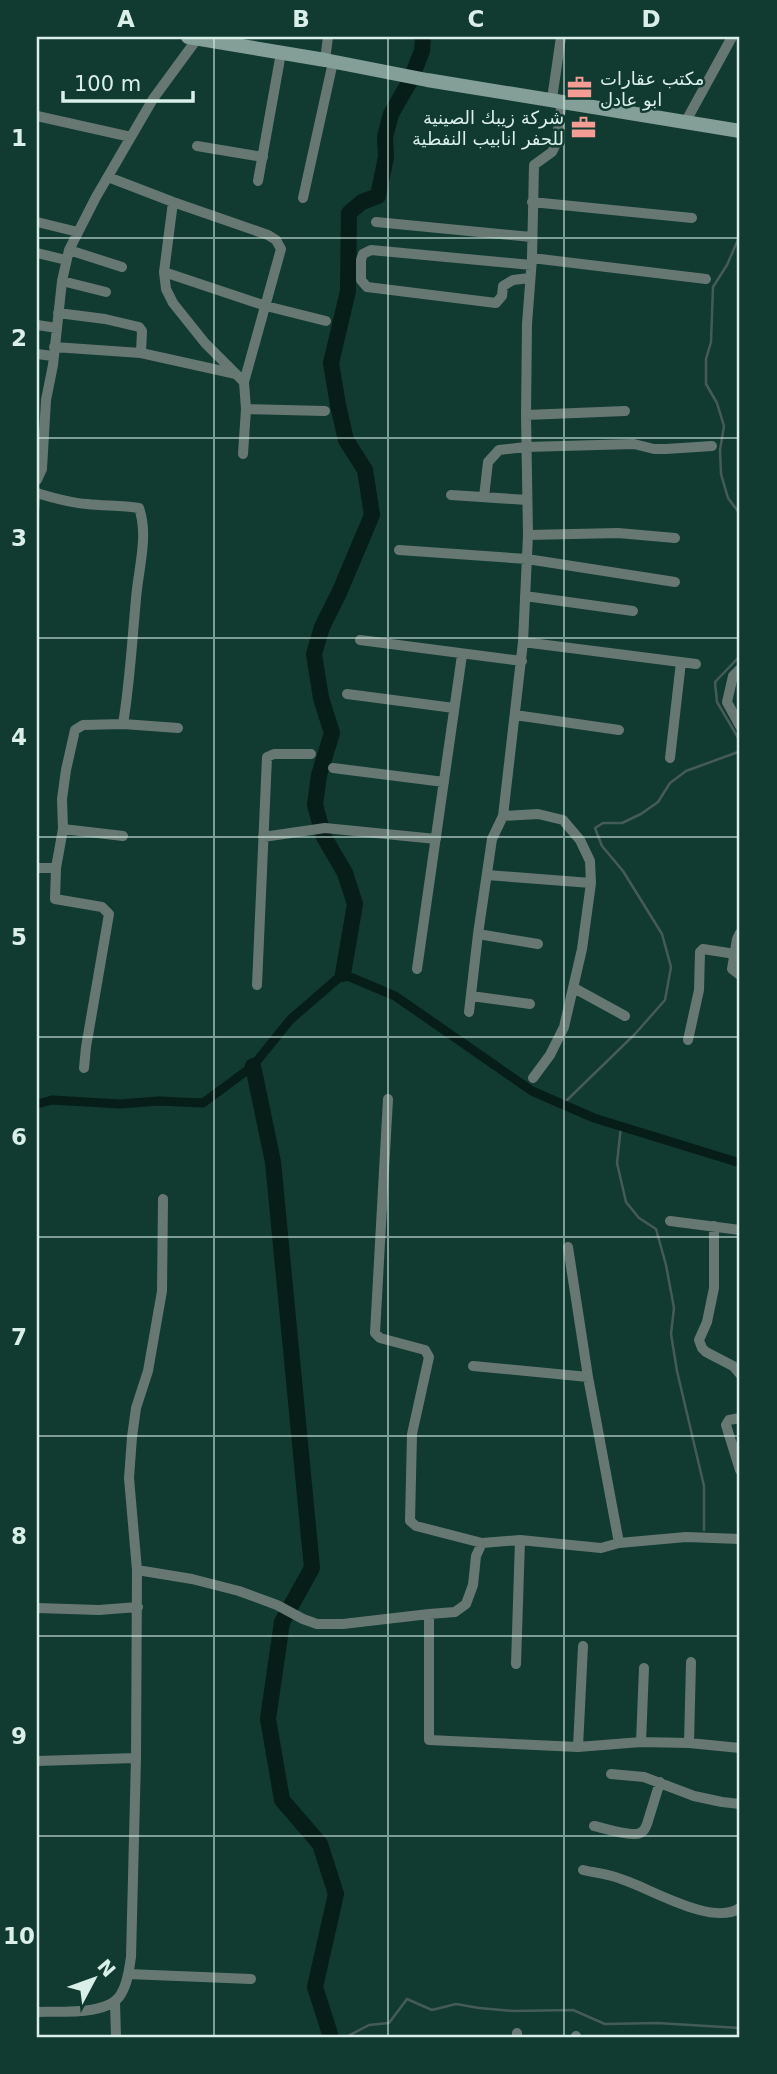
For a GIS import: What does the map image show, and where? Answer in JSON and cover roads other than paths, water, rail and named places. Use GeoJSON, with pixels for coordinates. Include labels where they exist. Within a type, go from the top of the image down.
{"type":"FeatureCollection","features":[{"type":"Feature","properties":{"kind":"main road"},"geometry":{"type":"LineString","coordinates":[[192,38],[233,41],[281,53],[427,80],[740,131]]}},
{"type":"Feature","properties":{"kind":"street"},"geometry":{"type":"LineString","coordinates":[[303,198],[329,61],[328,37]]}},
{"type":"Feature","properties":{"kind":"street"},"geometry":{"type":"LineString","coordinates":[[470,1012],[492,839],[503,816],[522,661],[528,535],[527,324],[534,165],[552,152],[556,144],[561,37]]}},
{"type":"Feature","properties":{"kind":"street"},"geometry":{"type":"LineString","coordinates":[[686,121],[733,37],[740,38]]}},
{"type":"Feature","properties":{"kind":"street"},"geometry":{"type":"LineString","coordinates":[[37,480],[42,469],[41,425],[67,255],[131,136],[192,38]]}},
{"type":"Feature","properties":{"kind":"street"},"geometry":{"type":"LineString","coordinates":[[258,181],[281,53]]}},
{"type":"Feature","properties":{"kind":"street"},"geometry":{"type":"LineString","coordinates":[[37,116],[131,136]]}},
{"type":"Feature","properties":{"kind":"street"},"geometry":{"type":"LineString","coordinates":[[197,146],[262,157]]}},
{"type":"Feature","properties":{"kind":"street"},"geometry":{"type":"LineString","coordinates":[[108,177],[268,235],[276,240],[281,249],[266,306],[241,379],[246,409],[243,454]]}},
{"type":"Feature","properties":{"kind":"street"},"geometry":{"type":"LineString","coordinates":[[173,202],[164,272],[166,289],[173,303],[205,343],[241,379]]}},
{"type":"Feature","properties":{"kind":"street"},"geometry":{"type":"LineString","coordinates":[[532,202],[692,218]]}},
{"type":"Feature","properties":{"kind":"street"},"geometry":{"type":"LineString","coordinates":[[37,222],[78,232]]}},
{"type":"Feature","properties":{"kind":"street"},"geometry":{"type":"LineString","coordinates":[[376,222],[531,237]]}},
{"type":"Feature","properties":{"kind":"street"},"geometry":{"type":"LineString","coordinates":[[530,278],[507,283],[496,303],[367,287],[361,280],[361,260],[363,254],[371,250],[531,261],[706,279]]}},
{"type":"Feature","properties":{"kind":"street"},"geometry":{"type":"LineString","coordinates":[[37,253],[67,255],[122,267]]}},
{"type":"Feature","properties":{"kind":"street"},"geometry":{"type":"LineString","coordinates":[[164,272],[266,306],[326,321]]}},
{"type":"Feature","properties":{"kind":"street"},"geometry":{"type":"LineString","coordinates":[[62,281],[106,292]]}},
{"type":"Feature","properties":{"kind":"street"},"geometry":{"type":"LineString","coordinates":[[58,313],[106,319],[139,327],[142,331],[141,354]]}},
{"type":"Feature","properties":{"kind":"street"},"geometry":{"type":"LineString","coordinates":[[37,325],[57,328]]}},
{"type":"Feature","properties":{"kind":"street"},"geometry":{"type":"LineString","coordinates":[[37,354],[53,351],[141,354],[241,379]]}},
{"type":"Feature","properties":{"kind":"street"},"geometry":{"type":"LineString","coordinates":[[246,409],[325,411]]}},
{"type":"Feature","properties":{"kind":"street"},"geometry":{"type":"LineString","coordinates":[[526,415],[625,411]]}},
{"type":"Feature","properties":{"kind":"street"},"geometry":{"type":"LineString","coordinates":[[484,497],[488,463],[499,450],[634,444],[654,449],[712,446]]}},
{"type":"Feature","properties":{"kind":"street"},"geometry":{"type":"LineString","coordinates":[[37,493],[89,505],[139,508],[143,519],[141,554],[123,724]]}},
{"type":"Feature","properties":{"kind":"street"},"geometry":{"type":"LineString","coordinates":[[451,495],[527,500]]}},
{"type":"Feature","properties":{"kind":"street"},"geometry":{"type":"LineString","coordinates":[[528,535],[618,533],[675,538]]}},
{"type":"Feature","properties":{"kind":"street"},"geometry":{"type":"LineString","coordinates":[[399,550],[527,559],[675,582]]}},
{"type":"Feature","properties":{"kind":"street"},"geometry":{"type":"LineString","coordinates":[[525,596],[633,611]]}},
{"type":"Feature","properties":{"kind":"street"},"geometry":{"type":"LineString","coordinates":[[360,640],[522,661]]}},
{"type":"Feature","properties":{"kind":"street"},"geometry":{"type":"LineString","coordinates":[[523,642],[696,664]]}},
{"type":"Feature","properties":{"kind":"street"},"geometry":{"type":"LineString","coordinates":[[417,969],[462,654]]}},
{"type":"Feature","properties":{"kind":"street"},"geometry":{"type":"LineString","coordinates":[[670,758],[681,662]]}},
{"type":"Feature","properties":{"kind":"street"},"geometry":{"type":"LineString","coordinates":[[740,669],[733,676],[727,702],[740,726]]}},
{"type":"Feature","properties":{"kind":"street"},"geometry":{"type":"LineString","coordinates":[[346,694],[454,708]]}},
{"type":"Feature","properties":{"kind":"street"},"geometry":{"type":"LineString","coordinates":[[514,715],[619,730]]}},
{"type":"Feature","properties":{"kind":"street"},"geometry":{"type":"LineString","coordinates":[[85,1069],[86,1047],[109,914],[102,907],[55,899],[56,867],[63,829],[62,799],[75,730],[83,725],[123,724],[178,728]]}},
{"type":"Feature","properties":{"kind":"street"},"geometry":{"type":"LineString","coordinates":[[257,985],[267,757],[274,754],[311,754]]}},
{"type":"Feature","properties":{"kind":"street"},"geometry":{"type":"LineString","coordinates":[[333,768],[444,782]]}},
{"type":"Feature","properties":{"kind":"street"},"geometry":{"type":"LineString","coordinates":[[503,816],[538,814],[563,820],[580,840],[590,861],[591,883],[574,988],[564,1027],[550,1055],[533,1078]]}},
{"type":"Feature","properties":{"kind":"street"},"geometry":{"type":"LineString","coordinates":[[263,837],[325,828],[436,839]]}},
{"type":"Feature","properties":{"kind":"street"},"geometry":{"type":"LineString","coordinates":[[63,829],[123,836]]}},
{"type":"Feature","properties":{"kind":"street"},"geometry":{"type":"LineString","coordinates":[[37,868],[56,867]]}},
{"type":"Feature","properties":{"kind":"street"},"geometry":{"type":"LineString","coordinates":[[487,875],[591,883]]}},
{"type":"Feature","properties":{"kind":"street"},"geometry":{"type":"LineString","coordinates":[[740,933],[732,969],[740,975]]}},
{"type":"Feature","properties":{"kind":"street"},"geometry":{"type":"LineString","coordinates":[[478,934],[538,944]]}},
{"type":"Feature","properties":{"kind":"street"},"geometry":{"type":"LineString","coordinates":[[688,1040],[699,990],[700,952],[703,949],[734,954]]}},
{"type":"Feature","properties":{"kind":"street"},"geometry":{"type":"LineString","coordinates":[[574,988],[625,1016]]}},
{"type":"Feature","properties":{"kind":"street"},"geometry":{"type":"LineString","coordinates":[[471,996],[530,1004]]}},
{"type":"Feature","properties":{"kind":"street"},"geometry":{"type":"LineString","coordinates":[[388,1099],[376,1333],[380,1338],[425,1350],[429,1357],[412,1434],[410,1521],[416,1526],[482,1543],[520,1540],[601,1548],[619,1543],[686,1537],[740,1539]]}},
{"type":"Feature","properties":{"kind":"street"},"geometry":{"type":"LineString","coordinates":[[37,2012],[87,2010],[115,2002],[121,1995],[131,1957],[138,1607],[130,1478],[136,1408],[148,1371],[162,1291],[163,1199]]}},
{"type":"Feature","properties":{"kind":"street"},"geometry":{"type":"LineString","coordinates":[[670,1221],[740,1230]]}},
{"type":"Feature","properties":{"kind":"street"},"geometry":{"type":"LineString","coordinates":[[715,1226],[714,1288],[699,1340],[706,1352],[733,1366],[740,1374]]}},
{"type":"Feature","properties":{"kind":"street"},"geometry":{"type":"LineString","coordinates":[[568,1247],[588,1377],[619,1543]]}},
{"type":"Feature","properties":{"kind":"street"},"geometry":{"type":"LineString","coordinates":[[473,1367],[588,1377]]}},
{"type":"Feature","properties":{"kind":"street"},"geometry":{"type":"LineString","coordinates":[[740,1418],[729,1420],[726,1426],[740,1471]]}},
{"type":"Feature","properties":{"kind":"street"},"geometry":{"type":"LineString","coordinates":[[516,1664],[520,1540]]}},
{"type":"Feature","properties":{"kind":"street"},"geometry":{"type":"LineString","coordinates":[[137,1570],[239,1591],[317,1624],[343,1623],[455,1612],[466,1604],[473,1585],[476,1556],[482,1543]]}},
{"type":"Feature","properties":{"kind":"street"},"geometry":{"type":"LineString","coordinates":[[37,1608],[99,1610],[138,1607]]}},
{"type":"Feature","properties":{"kind":"street"},"geometry":{"type":"LineString","coordinates":[[429,1614],[429,1740],[578,1747],[641,1742],[689,1743],[740,1748]]}},
{"type":"Feature","properties":{"kind":"street"},"geometry":{"type":"LineString","coordinates":[[578,1747],[583,1646]]}},
{"type":"Feature","properties":{"kind":"street"},"geometry":{"type":"LineString","coordinates":[[689,1743],[691,1662]]}},
{"type":"Feature","properties":{"kind":"street"},"geometry":{"type":"LineString","coordinates":[[641,1742],[644,1668]]}},
{"type":"Feature","properties":{"kind":"street"},"geometry":{"type":"LineString","coordinates":[[37,1761],[136,1758]]}},
{"type":"Feature","properties":{"kind":"street"},"geometry":{"type":"LineString","coordinates":[[611,1774],[644,1777],[694,1796],[740,1804]]}},
{"type":"Feature","properties":{"kind":"street"},"geometry":{"type":"LineString","coordinates":[[594,1826],[640,1833],[647,1824],[660,1782]]}},
{"type":"Feature","properties":{"kind":"street"},"geometry":{"type":"LineString","coordinates":[[583,1870],[618,1878],[684,1906],[718,1913],[739,1910]]}},
{"type":"Feature","properties":{"kind":"street"},"geometry":{"type":"LineString","coordinates":[[128,1974],[251,1979]]}},
{"type":"Feature","properties":{"kind":"street"},"geometry":{"type":"LineString","coordinates":[[115,2002],[116,2037]]}},
{"type":"Feature","properties":{"kind":"waterway"},"geometry":{"type":"LineString","coordinates":[[343,974],[355,904],[345,873],[324,837],[315,805],[319,775],[332,733],[321,698],[314,654],[322,627],[372,515],[365,470],[346,440],[331,363],[348,291],[349,213],[362,202],[378,196],[386,157],[385,137],[391,114],[410,81],[422,51],[423,37]]}},
{"type":"Feature","properties":{"kind":"waterway"},"geometry":{"type":"LineString","coordinates":[[740,235],[727,265],[713,287],[711,342],[706,359],[706,384],[717,403],[724,426],[720,450],[721,474],[728,498],[740,514]]}},
{"type":"Feature","properties":{"kind":"waterway"},"geometry":{"type":"LineString","coordinates":[[37,522],[39,498]]}},
{"type":"Feature","properties":{"kind":"waterway"},"geometry":{"type":"LineString","coordinates":[[740,656],[715,682],[717,702],[740,741]]}},
{"type":"Feature","properties":{"kind":"waterway"},"geometry":{"type":"LineString","coordinates":[[563,1104],[635,1034],[665,1000],[671,967],[662,934],[623,871],[602,846],[595,828],[603,823],[622,823],[641,814],[658,802],[670,783],[686,771],[738,752],[740,742]]}},
{"type":"Feature","properties":{"kind":"waterway"},"geometry":{"type":"LineString","coordinates":[[37,1104],[52,1100],[120,1104],[158,1101],[203,1103],[253,1066],[290,1020],[343,974],[395,996],[532,1091],[594,1118],[740,1163]]}},
{"type":"Feature","properties":{"kind":"waterway"},"geometry":{"type":"LineString","coordinates":[[253,1066],[273,1162],[312,1568],[282,1622],[268,1719],[282,1800],[320,1844],[336,1894],[315,1987],[331,2037]]}},
{"type":"Feature","properties":{"kind":"waterway"},"geometry":{"type":"LineString","coordinates":[[621,1126],[617,1163],[626,1202],[639,1218],[656,1229],[666,1265],[674,1308],[671,1334],[677,1371],[704,1486],[704,1530]]}},
{"type":"Feature","properties":{"kind":"waterway"},"geometry":{"type":"LineString","coordinates":[[346,2037],[369,2025],[389,2023],[407,1999],[432,2010],[456,2004],[513,2011],[573,2010],[605,2024],[657,2023],[740,2028]]}},
{"type":"Feature","properties":{"kind":"place","name":"مكتب عقارات ابو عادل"},"geometry":{"type":"Point","coordinates":[580,88]}},
{"type":"Feature","properties":{"kind":"place","name":"شركة زيبك الصينية للحفر انابيب النفطية"},"geometry":{"type":"Point","coordinates":[584,127]}}]}
